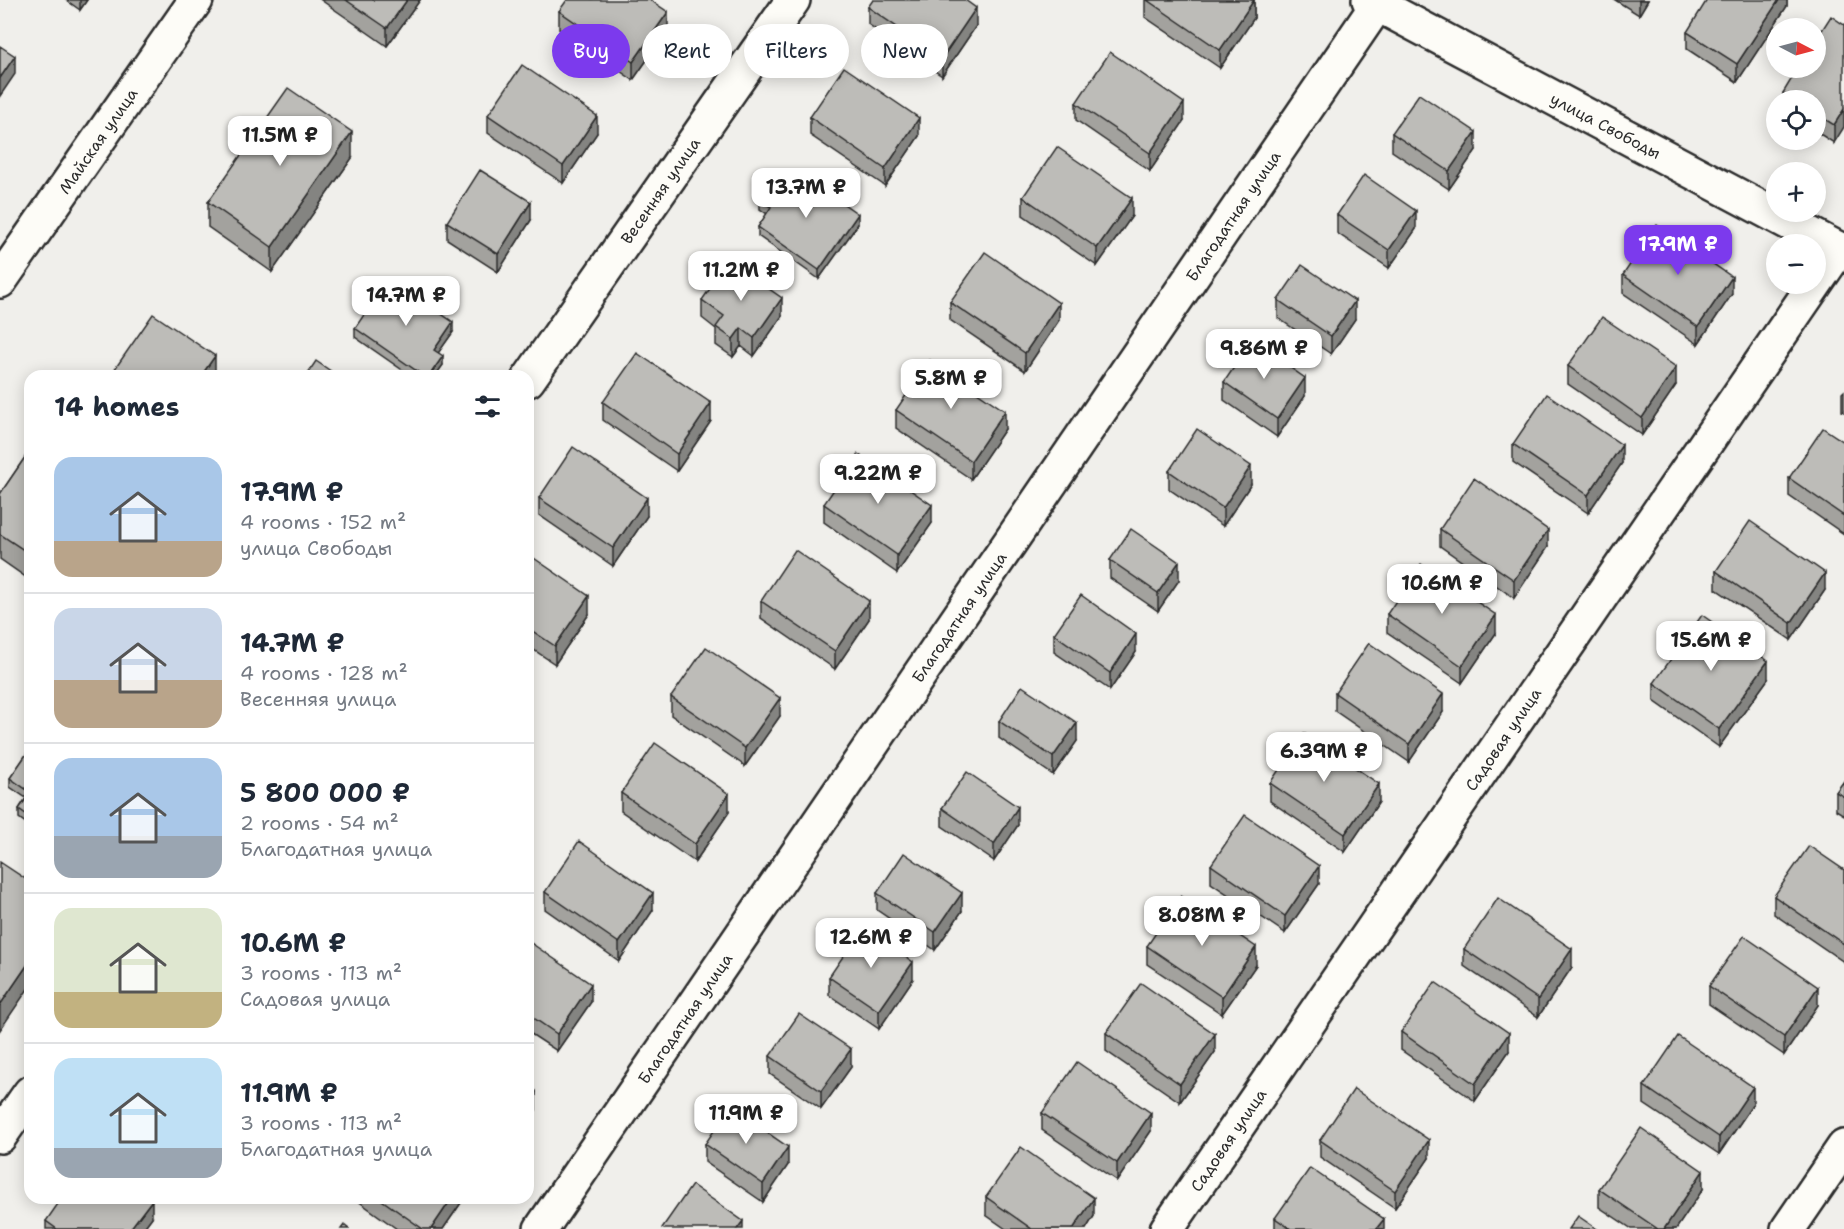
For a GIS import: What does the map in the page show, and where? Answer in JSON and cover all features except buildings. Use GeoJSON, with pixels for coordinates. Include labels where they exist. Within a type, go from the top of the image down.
{"type":"FeatureCollection","features":[{"type":"Feature","properties":{"kind":"street","name":"Майская улица"},"geometry":{"type":"LineString","coordinates":[[0,282],[196,0]]}},
{"type":"Feature","properties":{"kind":"street","name":"Весенняя улица"},"geometry":{"type":"LineString","coordinates":[[534,371],[793,0]]}},
{"type":"Feature","properties":{"kind":"street","name":"улица Свободы"},"geometry":{"type":"LineString","coordinates":[[1373,2],[1841,250]]}},
{"type":"Feature","properties":{"kind":"street","name":"Благодатная улица"},"geometry":{"type":"LineString","coordinates":[[541,1229],[1373,2]]}},
{"type":"Feature","properties":{"kind":"street","name":"Садовая улица"},"geometry":{"type":"LineString","coordinates":[[1167,1229],[1841,250]]}},
{"type":"Feature","properties":{"kind":"street"},"geometry":{"type":"LineString","coordinates":[[0,1136],[24,1102]]}},
{"type":"Feature","properties":{"kind":"street"},"geometry":{"type":"LineString","coordinates":[[1788,1229],[1844,1147]]}}]}
